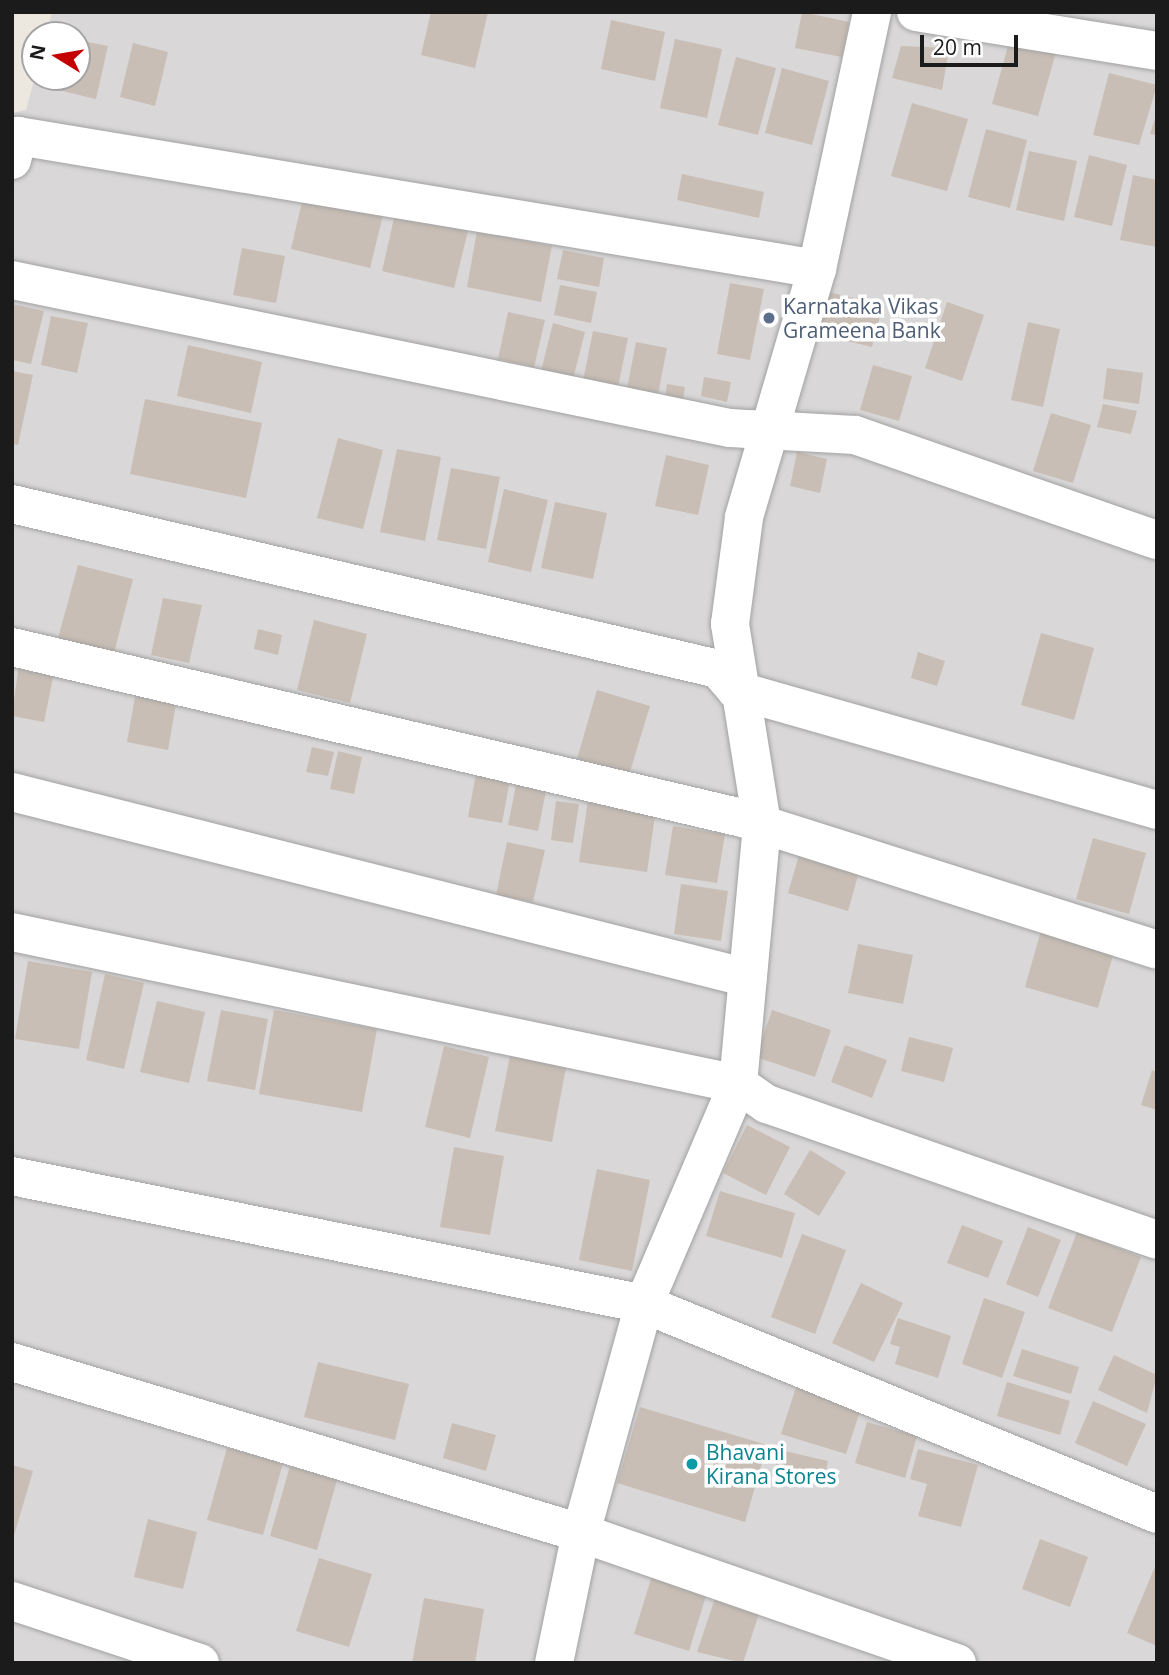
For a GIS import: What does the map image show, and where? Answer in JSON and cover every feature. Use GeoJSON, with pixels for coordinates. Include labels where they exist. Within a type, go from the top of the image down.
{"type":"FeatureCollection","features":[{"type":"Feature","properties":{"kind":"street"},"geometry":{"type":"LineString","coordinates":[[555,1663],[581,1532],[644,1304],[738,1084],[762,824],[736,690],[730,624],[742,530],[817,269],[872,12]]}},
{"type":"Feature","properties":{"kind":"street"},"geometry":{"type":"LineString","coordinates":[[916,12],[1157,51]]}},
{"type":"Feature","properties":{"kind":"street"},"geometry":{"type":"LineString","coordinates":[[12,160],[18,136],[817,269]]}},
{"type":"Feature","properties":{"kind":"street"},"geometry":{"type":"LineString","coordinates":[[12,280],[730,428],[855,435],[1157,540]]}},
{"type":"Feature","properties":{"kind":"street"},"geometry":{"type":"LineString","coordinates":[[12,504],[718,669],[736,690],[1157,810]]}},
{"type":"Feature","properties":{"kind":"street"},"geometry":{"type":"LineString","coordinates":[[12,647],[762,824],[1157,950]]}},
{"type":"Feature","properties":{"kind":"street"},"geometry":{"type":"LineString","coordinates":[[12,792],[748,978]]}},
{"type":"Feature","properties":{"kind":"street"},"geometry":{"type":"LineString","coordinates":[[12,932],[738,1084],[767,1104],[1157,1240]]}},
{"type":"Feature","properties":{"kind":"street"},"geometry":{"type":"LineString","coordinates":[[12,1176],[644,1304],[1157,1514]]}},
{"type":"Feature","properties":{"kind":"street"},"geometry":{"type":"LineString","coordinates":[[12,1362],[581,1532],[957,1663]]}},
{"type":"Feature","properties":{"kind":"street"},"geometry":{"type":"LineString","coordinates":[[12,1601],[200,1663]]}},
{"type":"Feature","properties":{"kind":"shaded area"},"geometry":{"type":"Polygon","coordinates":[[[52,12],[1157,12],[1157,1663],[12,1663],[12,113],[26,110],[31,91],[91,91],[91,21],[50,21],[52,12]]]}},
{"type":"Feature","properties":{"kind":"building"},"geometry":{"type":"Polygon","coordinates":[[[431,12],[488,12],[475,68],[421,55],[431,12]]]}},
{"type":"Feature","properties":{"kind":"building"},"geometry":{"type":"Polygon","coordinates":[[[802,12],[849,22],[842,57],[795,48],[802,12]]]}},
{"type":"Feature","properties":{"kind":"building"},"geometry":{"type":"Polygon","coordinates":[[[611,20],[665,32],[655,81],[601,69],[611,20]]]}},
{"type":"Feature","properties":{"kind":"building"},"geometry":{"type":"Polygon","coordinates":[[[675,39],[722,49],[707,118],[660,108],[675,39]]]}},
{"type":"Feature","properties":{"kind":"building"},"geometry":{"type":"Polygon","coordinates":[[[1010,39],[1056,52],[1038,116],[992,104],[1010,39]]]}},
{"type":"Feature","properties":{"kind":"building"},"geometry":{"type":"Polygon","coordinates":[[[91,43],[108,46],[96,99],[62,91],[91,91],[91,43]]]}},
{"type":"Feature","properties":{"kind":"building"},"geometry":{"type":"Polygon","coordinates":[[[133,43],[168,52],[155,106],[120,97],[133,43]]]}},
{"type":"Feature","properties":{"kind":"building"},"geometry":{"type":"Polygon","coordinates":[[[901,46],[949,48],[942,90],[892,78],[901,46]]]}},
{"type":"Feature","properties":{"kind":"building"},"geometry":{"type":"Polygon","coordinates":[[[736,57],[776,68],[758,135],[718,125],[736,57]]]}},
{"type":"Feature","properties":{"kind":"building"},"geometry":{"type":"Polygon","coordinates":[[[782,68],[829,81],[812,145],[765,133],[782,68]]]}},
{"type":"Feature","properties":{"kind":"building"},"geometry":{"type":"Polygon","coordinates":[[[1109,73],[1157,85],[1139,145],[1093,135],[1109,73]]]}},
{"type":"Feature","properties":{"kind":"building"},"geometry":{"type":"Polygon","coordinates":[[[912,103],[968,119],[947,191],[891,176],[912,103]]]}},
{"type":"Feature","properties":{"kind":"building"},"geometry":{"type":"Polygon","coordinates":[[[1157,112],[1157,135],[1150,134],[1157,112]]]}},
{"type":"Feature","properties":{"kind":"building"},"geometry":{"type":"Polygon","coordinates":[[[986,129],[1027,140],[1010,208],[968,197],[986,129]]]}},
{"type":"Feature","properties":{"kind":"building"},"geometry":{"type":"Polygon","coordinates":[[[1029,151],[1077,161],[1064,221],[1016,210],[1029,151]]]}},
{"type":"Feature","properties":{"kind":"building"},"geometry":{"type":"Polygon","coordinates":[[[1089,155],[1127,165],[1112,226],[1074,217],[1089,155]]]}},
{"type":"Feature","properties":{"kind":"building"},"geometry":{"type":"Polygon","coordinates":[[[682,174],[764,192],[759,218],[677,200],[682,174]]]}},
{"type":"Feature","properties":{"kind":"building"},"geometry":{"type":"Polygon","coordinates":[[[1133,175],[1157,180],[1157,247],[1120,240],[1133,175]]]}},
{"type":"Feature","properties":{"kind":"building"},"geometry":{"type":"Polygon","coordinates":[[[304,193],[384,211],[370,268],[291,249],[304,193]]]}},
{"type":"Feature","properties":{"kind":"building"},"geometry":{"type":"Polygon","coordinates":[[[395,214],[468,231],[454,288],[382,271],[395,214]]]}},
{"type":"Feature","properties":{"kind":"building"},"geometry":{"type":"Polygon","coordinates":[[[477,231],[552,246],[541,302],[467,287],[477,231]]]}},
{"type":"Feature","properties":{"kind":"building"},"geometry":{"type":"Polygon","coordinates":[[[242,248],[285,256],[276,303],[233,295],[242,248]]]}},
{"type":"Feature","properties":{"kind":"building"},"geometry":{"type":"Polygon","coordinates":[[[563,250],[604,258],[599,287],[557,279],[563,250]]]}},
{"type":"Feature","properties":{"kind":"building"},"geometry":{"type":"Polygon","coordinates":[[[730,283],[764,289],[750,360],[717,354],[730,283]]]}},
{"type":"Feature","properties":{"kind":"building"},"geometry":{"type":"Polygon","coordinates":[[[560,285],[597,292],[591,323],[554,315],[560,285]]]}},
{"type":"Feature","properties":{"kind":"building"},"geometry":{"type":"Polygon","coordinates":[[[824,291],[883,305],[872,347],[814,333],[824,291]]]}},
{"type":"Feature","properties":{"kind":"building"},"geometry":{"type":"Polygon","coordinates":[[[947,302],[984,315],[962,381],[925,368],[947,302]]]}},
{"type":"Feature","properties":{"kind":"building"},"geometry":{"type":"Polygon","coordinates":[[[12,304],[44,311],[31,364],[12,360],[12,304]]]}},
{"type":"Feature","properties":{"kind":"building"},"geometry":{"type":"Polygon","coordinates":[[[508,312],[545,320],[534,367],[498,359],[508,312]]]}},
{"type":"Feature","properties":{"kind":"building"},"geometry":{"type":"Polygon","coordinates":[[[51,316],[88,323],[77,373],[41,365],[51,316]]]}},
{"type":"Feature","properties":{"kind":"building"},"geometry":{"type":"Polygon","coordinates":[[[1028,322],[1060,329],[1043,407],[1011,400],[1028,322]]]}},
{"type":"Feature","properties":{"kind":"building"},"geometry":{"type":"Polygon","coordinates":[[[553,323],[585,332],[572,383],[540,375],[553,323]]]}},
{"type":"Feature","properties":{"kind":"building"},"geometry":{"type":"Polygon","coordinates":[[[593,331],[628,338],[617,392],[582,386],[593,331]]]}},
{"type":"Feature","properties":{"kind":"building"},"geometry":{"type":"Polygon","coordinates":[[[636,342],[667,348],[657,400],[626,394],[636,342]]]}},
{"type":"Feature","properties":{"kind":"building"},"geometry":{"type":"Polygon","coordinates":[[[188,345],[262,362],[251,413],[177,396],[188,345]]]}},
{"type":"Feature","properties":{"kind":"building"},"geometry":{"type":"Polygon","coordinates":[[[873,365],[912,376],[899,421],[860,410],[873,365]]]}},
{"type":"Feature","properties":{"kind":"building"},"geometry":{"type":"Polygon","coordinates":[[[1107,368],[1143,373],[1139,404],[1103,399],[1107,368]]]}},
{"type":"Feature","properties":{"kind":"building"},"geometry":{"type":"Polygon","coordinates":[[[12,371],[33,375],[18,445],[12,444],[12,371]]]}},
{"type":"Feature","properties":{"kind":"building"},"geometry":{"type":"Polygon","coordinates":[[[704,377],[731,382],[727,402],[701,396],[704,377]]]}},
{"type":"Feature","properties":{"kind":"building"},"geometry":{"type":"Polygon","coordinates":[[[667,384],[685,387],[682,406],[664,403],[667,384]]]}},
{"type":"Feature","properties":{"kind":"building"},"geometry":{"type":"Polygon","coordinates":[[[145,399],[262,423],[246,498],[130,474],[145,399]]]}},
{"type":"Feature","properties":{"kind":"building"},"geometry":{"type":"Polygon","coordinates":[[[1103,404],[1137,411],[1131,434],[1097,427],[1103,404]]]}},
{"type":"Feature","properties":{"kind":"building"},"geometry":{"type":"Polygon","coordinates":[[[1051,413],[1091,425],[1073,483],[1033,471],[1051,413]]]}},
{"type":"Feature","properties":{"kind":"building"},"geometry":{"type":"Polygon","coordinates":[[[338,438],[383,450],[363,529],[317,518],[338,438]]]}},
{"type":"Feature","properties":{"kind":"building"},"geometry":{"type":"Polygon","coordinates":[[[397,449],[441,457],[425,541],[380,532],[397,449]]]}},
{"type":"Feature","properties":{"kind":"building"},"geometry":{"type":"Polygon","coordinates":[[[797,452],[827,459],[820,493],[790,486],[797,452]]]}},
{"type":"Feature","properties":{"kind":"building"},"geometry":{"type":"Polygon","coordinates":[[[666,455],[709,465],[698,515],[655,506],[666,455]]]}},
{"type":"Feature","properties":{"kind":"building"},"geometry":{"type":"Polygon","coordinates":[[[451,468],[500,477],[486,549],[437,540],[451,468]]]}},
{"type":"Feature","properties":{"kind":"building"},"geometry":{"type":"Polygon","coordinates":[[[504,489],[548,500],[531,572],[488,562],[504,489]]]}},
{"type":"Feature","properties":{"kind":"building"},"geometry":{"type":"Polygon","coordinates":[[[555,502],[607,513],[593,579],[541,568],[555,502]]]}},
{"type":"Feature","properties":{"kind":"building"},"geometry":{"type":"Polygon","coordinates":[[[78,565],[133,579],[113,657],[57,642],[78,565]]]}},
{"type":"Feature","properties":{"kind":"building"},"geometry":{"type":"Polygon","coordinates":[[[163,598],[202,605],[189,663],[151,655],[163,598]]]}},
{"type":"Feature","properties":{"kind":"building"},"geometry":{"type":"Polygon","coordinates":[[[314,620],[367,634],[350,703],[297,690],[314,620]]]}},
{"type":"Feature","properties":{"kind":"building"},"geometry":{"type":"Polygon","coordinates":[[[258,629],[282,635],[278,655],[254,649],[258,629]]]}},
{"type":"Feature","properties":{"kind":"building"},"geometry":{"type":"Polygon","coordinates":[[[1041,633],[1094,648],[1074,720],[1021,705],[1041,633]]]}},
{"type":"Feature","properties":{"kind":"building"},"geometry":{"type":"Polygon","coordinates":[[[918,652],[945,661],[937,686],[911,678],[918,652]]]}},
{"type":"Feature","properties":{"kind":"building"},"geometry":{"type":"Polygon","coordinates":[[[20,656],[56,663],[44,722],[12,716],[20,656]]]}},
{"type":"Feature","properties":{"kind":"building"},"geometry":{"type":"Polygon","coordinates":[[[597,690],[650,706],[629,775],[577,759],[597,690]]]}},
{"type":"Feature","properties":{"kind":"building"},"geometry":{"type":"Polygon","coordinates":[[[136,691],[177,698],[168,750],[127,742],[136,691]]]}},
{"type":"Feature","properties":{"kind":"building"},"geometry":{"type":"Polygon","coordinates":[[[312,747],[334,752],[328,776],[306,772],[312,747]]]}},
{"type":"Feature","properties":{"kind":"building"},"geometry":{"type":"Polygon","coordinates":[[[338,751],[362,757],[354,794],[330,789],[338,751]]]}},
{"type":"Feature","properties":{"kind":"building"},"geometry":{"type":"Polygon","coordinates":[[[477,768],[511,774],[502,823],[468,817],[477,768]]]}},
{"type":"Feature","properties":{"kind":"building"},"geometry":{"type":"Polygon","coordinates":[[[518,775],[548,781],[538,831],[508,825],[518,775]]]}},
{"type":"Feature","properties":{"kind":"building"},"geometry":{"type":"Polygon","coordinates":[[[588,800],[656,809],[647,872],[579,862],[588,800]]]}},
{"type":"Feature","properties":{"kind":"building"},"geometry":{"type":"Polygon","coordinates":[[[556,801],[579,804],[573,843],[551,840],[556,801]]]}},
{"type":"Feature","properties":{"kind":"building"},"geometry":{"type":"Polygon","coordinates":[[[673,826],[725,834],[717,883],[665,875],[673,826]]]}},
{"type":"Feature","properties":{"kind":"building"},"geometry":{"type":"Polygon","coordinates":[[[1093,838],[1146,853],[1129,914],[1076,899],[1093,838]]]}},
{"type":"Feature","properties":{"kind":"building"},"geometry":{"type":"Polygon","coordinates":[[[803,841],[863,858],[848,911],[788,893],[803,841]]]}},
{"type":"Feature","properties":{"kind":"building"},"geometry":{"type":"Polygon","coordinates":[[[507,842],[545,850],[533,902],[496,895],[507,842]]]}},
{"type":"Feature","properties":{"kind":"building"},"geometry":{"type":"Polygon","coordinates":[[[681,884],[728,891],[721,941],[674,934],[681,884]]]}},
{"type":"Feature","properties":{"kind":"building"},"geometry":{"type":"Polygon","coordinates":[[[1042,927],[1115,948],[1098,1008],[1025,987],[1042,927]]]}},
{"type":"Feature","properties":{"kind":"building"},"geometry":{"type":"Polygon","coordinates":[[[858,944],[913,955],[903,1004],[848,993],[858,944]]]}},
{"type":"Feature","properties":{"kind":"building"},"geometry":{"type":"Polygon","coordinates":[[[28,961],[92,972],[79,1049],[15,1039],[28,961]]]}},
{"type":"Feature","properties":{"kind":"building"},"geometry":{"type":"Polygon","coordinates":[[[105,974],[144,983],[124,1069],[86,1060],[105,974]]]}},
{"type":"Feature","properties":{"kind":"building"},"geometry":{"type":"Polygon","coordinates":[[[157,1001],[205,1012],[189,1083],[140,1072],[157,1001]]]}},
{"type":"Feature","properties":{"kind":"building"},"geometry":{"type":"Polygon","coordinates":[[[221,1010],[268,1019],[255,1090],[207,1081],[221,1010]]]}},
{"type":"Feature","properties":{"kind":"building"},"geometry":{"type":"Polygon","coordinates":[[[274,1010],[377,1029],[362,1112],[259,1094],[274,1010]]]}},
{"type":"Feature","properties":{"kind":"building"},"geometry":{"type":"Polygon","coordinates":[[[772,1010],[831,1030],[815,1077],[756,1057],[772,1010]]]}},
{"type":"Feature","properties":{"kind":"building"},"geometry":{"type":"Polygon","coordinates":[[[909,1037],[953,1048],[944,1082],[901,1071],[909,1037]]]}},
{"type":"Feature","properties":{"kind":"building"},"geometry":{"type":"Polygon","coordinates":[[[845,1045],[887,1060],[872,1098],[831,1082],[845,1045]]]}},
{"type":"Feature","properties":{"kind":"building"},"geometry":{"type":"Polygon","coordinates":[[[444,1046],[489,1057],[470,1138],[425,1127],[444,1046]]]}},
{"type":"Feature","properties":{"kind":"building"},"geometry":{"type":"Polygon","coordinates":[[[511,1051],[567,1062],[552,1142],[495,1131],[511,1051]]]}},
{"type":"Feature","properties":{"kind":"building"},"geometry":{"type":"Polygon","coordinates":[[[1152,1070],[1157,1072],[1157,1110],[1141,1105],[1152,1070]]]}},
{"type":"Feature","properties":{"kind":"building"},"geometry":{"type":"Polygon","coordinates":[[[747,1125],[790,1147],[766,1195],[723,1173],[747,1125]]]}},
{"type":"Feature","properties":{"kind":"building"},"geometry":{"type":"Polygon","coordinates":[[[454,1147],[504,1156],[490,1235],[440,1227],[454,1147]]]}},
{"type":"Feature","properties":{"kind":"building"},"geometry":{"type":"Polygon","coordinates":[[[810,1150],[846,1172],[819,1216],[784,1194],[810,1150]]]}},
{"type":"Feature","properties":{"kind":"building"},"geometry":{"type":"Polygon","coordinates":[[[597,1169],[650,1180],[632,1271],[579,1260],[597,1169]]]}},
{"type":"Feature","properties":{"kind":"building"},"geometry":{"type":"Polygon","coordinates":[[[720,1191],[795,1213],[782,1258],[706,1236],[720,1191]]]}},
{"type":"Feature","properties":{"kind":"building"},"geometry":{"type":"Polygon","coordinates":[[[962,1225],[1003,1241],[988,1278],[947,1263],[962,1225]]]}},
{"type":"Feature","properties":{"kind":"building"},"geometry":{"type":"Polygon","coordinates":[[[1028,1227],[1061,1240],[1038,1297],[1006,1284],[1028,1227]]]}},
{"type":"Feature","properties":{"kind":"building"},"geometry":{"type":"Polygon","coordinates":[[[1077,1232],[1141,1257],[1112,1332],[1048,1308],[1077,1232]]]}},
{"type":"Feature","properties":{"kind":"building"},"geometry":{"type":"Polygon","coordinates":[[[802,1234],[846,1250],[815,1334],[771,1317],[802,1234]]]}},
{"type":"Feature","properties":{"kind":"building"},"geometry":{"type":"Polygon","coordinates":[[[861,1283],[903,1303],[874,1362],[832,1343],[861,1283]]]}},
{"type":"Feature","properties":{"kind":"building"},"geometry":{"type":"Polygon","coordinates":[[[984,1298],[1025,1312],[1002,1378],[962,1364],[984,1298]]]}},
{"type":"Feature","properties":{"kind":"building"},"geometry":{"type":"Polygon","coordinates":[[[898,1318],[951,1336],[938,1378],[895,1364],[900,1347],[890,1344],[898,1318]]]}},
{"type":"Feature","properties":{"kind":"building"},"geometry":{"type":"Polygon","coordinates":[[[1022,1349],[1079,1367],[1071,1394],[1013,1376],[1022,1349]]]}},
{"type":"Feature","properties":{"kind":"building"},"geometry":{"type":"Polygon","coordinates":[[[1114,1355],[1157,1375],[1147,1413],[1098,1390],[1114,1355]]]}},
{"type":"Feature","properties":{"kind":"building"},"geometry":{"type":"Polygon","coordinates":[[[318,1362],[409,1384],[395,1440],[304,1417],[318,1362]]]}},
{"type":"Feature","properties":{"kind":"building"},"geometry":{"type":"Polygon","coordinates":[[[1007,1382],[1070,1401],[1060,1435],[997,1416],[1007,1382]]]}},
{"type":"Feature","properties":{"kind":"building"},"geometry":{"type":"Polygon","coordinates":[[[797,1384],[862,1405],[846,1454],[781,1434],[797,1384]]]}},
{"type":"Feature","properties":{"kind":"building"},"geometry":{"type":"Polygon","coordinates":[[[1093,1401],[1146,1424],[1127,1466],[1075,1443],[1093,1401]]]}},
{"type":"Feature","properties":{"kind":"building","name":"Bhavani Kirana Stores"},"geometry":{"type":"Polygon","coordinates":[[[640,1407],[767,1445],[745,1522],[617,1483],[640,1407]]]}},
{"type":"Feature","properties":{"kind":"building"},"geometry":{"type":"Polygon","coordinates":[[[867,1422],[917,1436],[905,1478],[855,1463],[867,1422]]]}},
{"type":"Feature","properties":{"kind":"building"},"geometry":{"type":"Polygon","coordinates":[[[452,1423],[496,1435],[486,1471],[443,1458],[452,1423]]]}},
{"type":"Feature","properties":{"kind":"building"},"geometry":{"type":"Polygon","coordinates":[[[227,1448],[283,1463],[263,1535],[207,1520],[227,1448]]]}},
{"type":"Feature","properties":{"kind":"building"},"geometry":{"type":"Polygon","coordinates":[[[918,1449],[978,1465],[961,1527],[918,1516],[927,1484],[910,1479],[918,1449]]]}},
{"type":"Feature","properties":{"kind":"building"},"geometry":{"type":"Polygon","coordinates":[[[780,1450],[828,1461],[824,1480],[775,1469],[780,1450]]]}},
{"type":"Feature","properties":{"kind":"building"},"geometry":{"type":"Polygon","coordinates":[[[12,1465],[33,1471],[13,1539],[12,1539],[12,1465]]]}},
{"type":"Feature","properties":{"kind":"building"},"geometry":{"type":"Polygon","coordinates":[[[290,1466],[337,1480],[317,1550],[270,1536],[290,1466]]]}},
{"type":"Feature","properties":{"kind":"building"},"geometry":{"type":"Polygon","coordinates":[[[148,1519],[197,1532],[183,1589],[134,1577],[148,1519]]]}},
{"type":"Feature","properties":{"kind":"building"},"geometry":{"type":"Polygon","coordinates":[[[1040,1539],[1088,1557],[1070,1607],[1022,1589],[1040,1539]]]}},
{"type":"Feature","properties":{"kind":"building"},"geometry":{"type":"Polygon","coordinates":[[[319,1558],[372,1574],[349,1647],[296,1631],[319,1558]]]}},
{"type":"Feature","properties":{"kind":"building"},"geometry":{"type":"Polygon","coordinates":[[[1157,1562],[1157,1646],[1127,1633],[1157,1562]]]}},
{"type":"Feature","properties":{"kind":"building"},"geometry":{"type":"Polygon","coordinates":[[[655,1566],[710,1583],[689,1651],[634,1634],[655,1566]]]}},
{"type":"Feature","properties":{"kind":"building"},"geometry":{"type":"Polygon","coordinates":[[[720,1583],[764,1598],[743,1663],[697,1652],[720,1583]]]}},
{"type":"Feature","properties":{"kind":"building"},"geometry":{"type":"Polygon","coordinates":[[[424,1598],[484,1609],[475,1663],[412,1663],[424,1598]]]}},
{"type":"Feature","properties":{"kind":"place","name":"Karnataka Vikas Grameena Bank"},"geometry":{"type":"Point","coordinates":[769,318]}},
{"type":"Feature","properties":{"kind":"place","name":"Bhavani Kirana Stores"},"geometry":{"type":"Point","coordinates":[692,1464]}}]}
